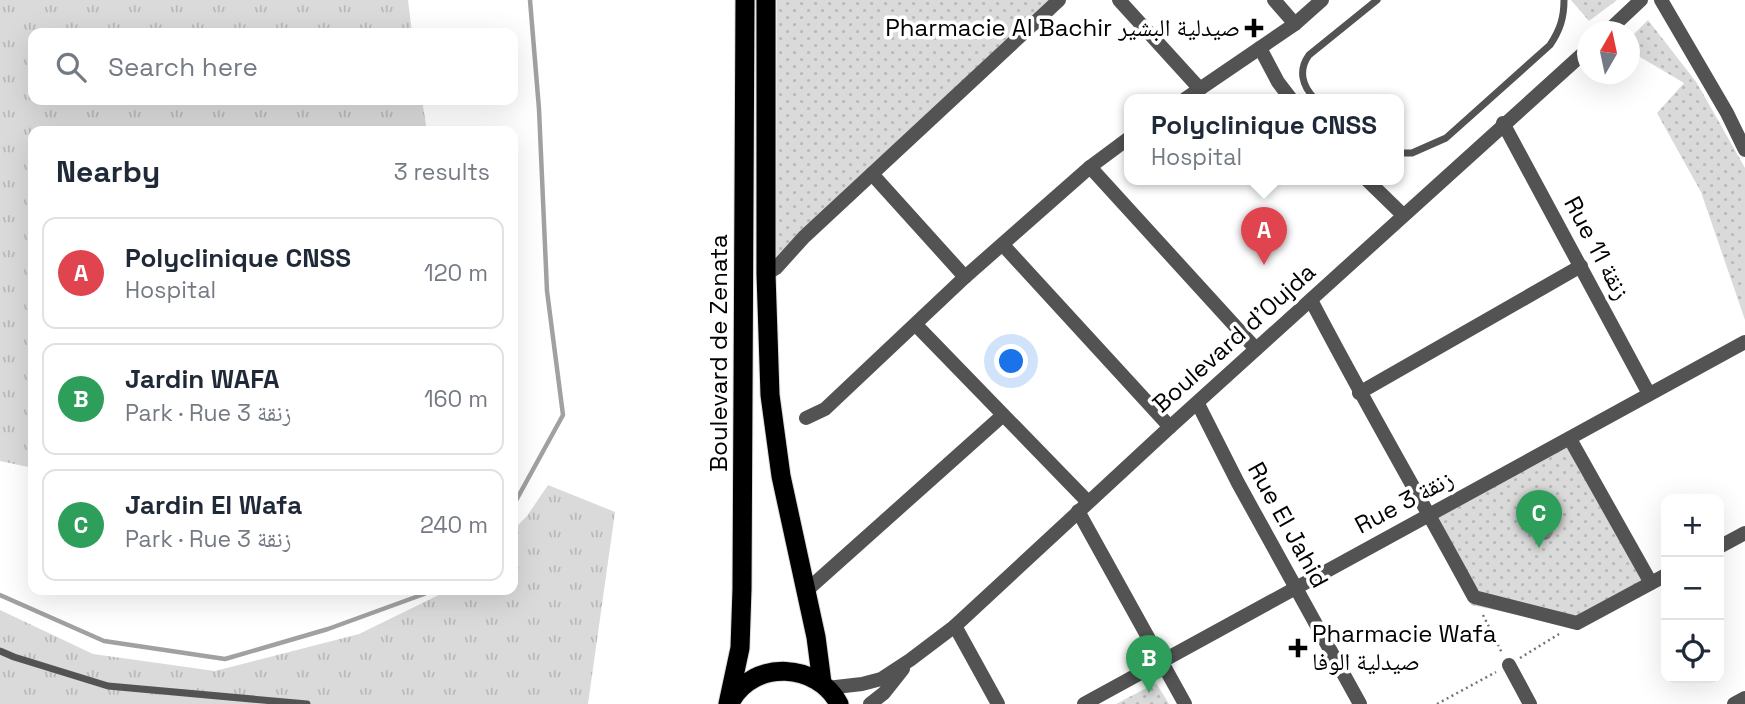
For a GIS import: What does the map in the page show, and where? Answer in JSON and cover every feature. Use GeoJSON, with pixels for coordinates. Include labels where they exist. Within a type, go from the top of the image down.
{"type":"FeatureCollection","features":[{"type":"Feature","properties":{"kind":"highway","name":"Boulevard de Zenata"},"geometry":{"type":"LineString","coordinates":[[728,704],[737,665],[741,612],[745,0]]}},
{"type":"Feature","properties":{"kind":"highway","name":"Boulevard de Zenata"},"geometry":{"type":"LineString","coordinates":[[766,0],[767,362],[774,437],[825,685]]}},
{"type":"Feature","properties":{"kind":"highway"},"geometry":{"type":"LineString","coordinates":[[728,704],[735,693],[750,680],[767,673],[786,670],[805,674],[825,685],[839,704]]}},
{"type":"Feature","properties":{"kind":"street"},"geometry":{"type":"LineString","coordinates":[[766,274],[776,268],[804,237],[1059,0]]}},
{"type":"Feature","properties":{"kind":"street"},"geometry":{"type":"LineString","coordinates":[[1119,0],[1200,89]]}},
{"type":"Feature","properties":{"kind":"street"},"geometry":{"type":"LineString","coordinates":[[1274,0],[1295,24]]}},
{"type":"Feature","properties":{"kind":"street"},"geometry":{"type":"LineString","coordinates":[[1192,94],[1295,24],[1322,0]]}},
{"type":"Feature","properties":{"kind":"street"},"geometry":{"type":"LineString","coordinates":[[1619,21],[1641,0]]}},
{"type":"Feature","properties":{"kind":"street"},"geometry":{"type":"LineString","coordinates":[[1661,0],[1727,113],[1745,150]]}},
{"type":"Feature","properties":{"kind":"street"},"geometry":{"type":"LineString","coordinates":[[1260,48],[1287,94]]}},
{"type":"Feature","properties":{"kind":"street","name":"Boulevard d'Oujda"},"geometry":{"type":"LineString","coordinates":[[825,685],[881,679],[955,626],[1577,58]]}},
{"type":"Feature","properties":{"kind":"street","name":"Rue 11 زنقة"},"geometry":{"type":"LineString","coordinates":[[1503,123],[1649,394]]}},
{"type":"Feature","properties":{"kind":"street"},"geometry":{"type":"LineString","coordinates":[[806,418],[825,409],[965,277],[1090,167],[1124,142]]}},
{"type":"Feature","properties":{"kind":"street"},"geometry":{"type":"LineString","coordinates":[[1090,167],[1256,349]]}},
{"type":"Feature","properties":{"kind":"street"},"geometry":{"type":"LineString","coordinates":[[872,174],[965,277]]}},
{"type":"Feature","properties":{"kind":"street"},"geometry":{"type":"LineString","coordinates":[[1372,185],[1403,215]]}},
{"type":"Feature","properties":{"kind":"street"},"geometry":{"type":"LineString","coordinates":[[1003,245],[1170,427]]}},
{"type":"Feature","properties":{"kind":"street"},"geometry":{"type":"LineString","coordinates":[[1359,393],[1581,266]]}},
{"type":"Feature","properties":{"kind":"street"},"geometry":{"type":"LineString","coordinates":[[1311,300],[1359,393],[1430,514],[1474,597],[1577,623],[1661,578]]}},
{"type":"Feature","properties":{"kind":"street"},"geometry":{"type":"LineString","coordinates":[[916,325],[1083,507],[1185,704]]}},
{"type":"Feature","properties":{"kind":"street","name":"Rue 3 زنقة"},"geometry":{"type":"LineString","coordinates":[[1084,704],[1745,342]]}},
{"type":"Feature","properties":{"kind":"street","name":"Rue El Jahid"},"geometry":{"type":"LineString","coordinates":[[1198,404],[1238,483],[1360,704]]}},
{"type":"Feature","properties":{"kind":"street"},"geometry":{"type":"LineString","coordinates":[[806,591],[1002,416]]}},
{"type":"Feature","properties":{"kind":"street"},"geometry":{"type":"LineString","coordinates":[[1570,439],[1651,583]]}},
{"type":"Feature","properties":{"kind":"street"},"geometry":{"type":"LineString","coordinates":[[1724,544],[1745,533]]}},
{"type":"Feature","properties":{"kind":"street"},"geometry":{"type":"LineString","coordinates":[[955,626],[998,704]]}},
{"type":"Feature","properties":{"kind":"street","name":"Boulevard d'Oujda"},"geometry":{"type":"LineString","coordinates":[[870,704],[884,692],[910,660]]}},
{"type":"Feature","properties":{"kind":"street"},"geometry":{"type":"LineString","coordinates":[[1508,665],[1530,704]]}},
{"type":"Feature","properties":{"kind":"street"},"geometry":{"type":"LineString","coordinates":[[1734,704],[1745,698]]}},
{"type":"Feature","properties":{"kind":"lane"},"geometry":{"type":"LineString","coordinates":[[1312,94],[1303,81],[1303,63],[1309,55],[1377,0]]}},
{"type":"Feature","properties":{"kind":"lane"},"geometry":{"type":"LineString","coordinates":[[1404,153],[1412,153],[1446,138],[1550,45],[1559,31],[1564,0]]}},
{"type":"Feature","properties":{"kind":"lane"},"geometry":{"type":"LineString","coordinates":[[0,651],[108,686],[307,704]]}},
{"type":"Feature","properties":{"kind":"path"},"geometry":{"type":"LineString","coordinates":[[1474,597],[1508,665]]}},
{"type":"Feature","properties":{"kind":"green space"},"geometry":{"type":"Polygon","coordinates":[[[0,0],[408,0],[411,28],[28,28],[28,105],[423,105],[426,126],[28,126],[28,467],[0,461],[0,0]]]}},
{"type":"Feature","properties":{"kind":"green space"},"geometry":{"type":"Polygon","coordinates":[[[777,0],[1058,0],[776,257],[777,0]]]}},
{"type":"Feature","properties":{"kind":"green space"},"geometry":{"type":"Polygon","coordinates":[[[1571,0],[1617,0],[1589,21],[1571,0]]]}},
{"type":"Feature","properties":{"kind":"green space"},"geometry":{"type":"Polygon","coordinates":[[[1648,20],[1697,83],[1745,168],[1745,320],[1701,192],[1657,113],[1684,83],[1640,57],[1640,28],[1648,20]]]}},
{"type":"Feature","properties":{"kind":"green space"},"geometry":{"type":"Polygon","coordinates":[[[1570,439],[1651,583],[1562,624],[1471,605],[1430,514],[1570,439]]]}},
{"type":"Feature","properties":{"kind":"green space"},"geometry":{"type":"Polygon","coordinates":[[[548,485],[615,512],[588,704],[0,704],[0,610],[93,654],[215,671],[359,634],[439,595],[518,595],[518,525],[548,485]]]}},
{"type":"Feature","properties":{"kind":"green space"},"geometry":{"type":"Polygon","coordinates":[[[1156,683],[1169,704],[1116,704],[1156,683]]]}},
{"type":"Feature","properties":{"kind":"shaded area"},"geometry":{"type":"Polygon","coordinates":[[[1544,522],[1550,525],[1553,531],[1550,537],[1544,540],[1538,537],[1535,531],[1538,525],[1544,522]]]}},
{"type":"Feature","properties":{"kind":"waterway"},"geometry":{"type":"LineString","coordinates":[[518,497],[563,415],[547,291],[539,109],[530,0]]}},
{"type":"Feature","properties":{"kind":"waterway"},"geometry":{"type":"LineString","coordinates":[[0,595],[104,641],[225,659],[328,629],[421,595]]}},
{"type":"Feature","properties":{"kind":"place","name":"Pharmacie Al Bachir صيدلية البشير"},"geometry":{"type":"Point","coordinates":[1254,28]}},
{"type":"Feature","properties":{"kind":"place","name":"Polyclinique CNSS"},"geometry":{"type":"Point","coordinates":[1264,265]}},
{"type":"Feature","properties":{"kind":"place","name":"Jardin El Wafa"},"geometry":{"type":"Point","coordinates":[1539,548]}},
{"type":"Feature","properties":{"kind":"place","name":"Pharmacie Wafa صيدلية الوفا"},"geometry":{"type":"Point","coordinates":[1298,648]}},
{"type":"Feature","properties":{"kind":"place","name":"Jardin WAFA"},"geometry":{"type":"Point","coordinates":[1149,693]}}]}
